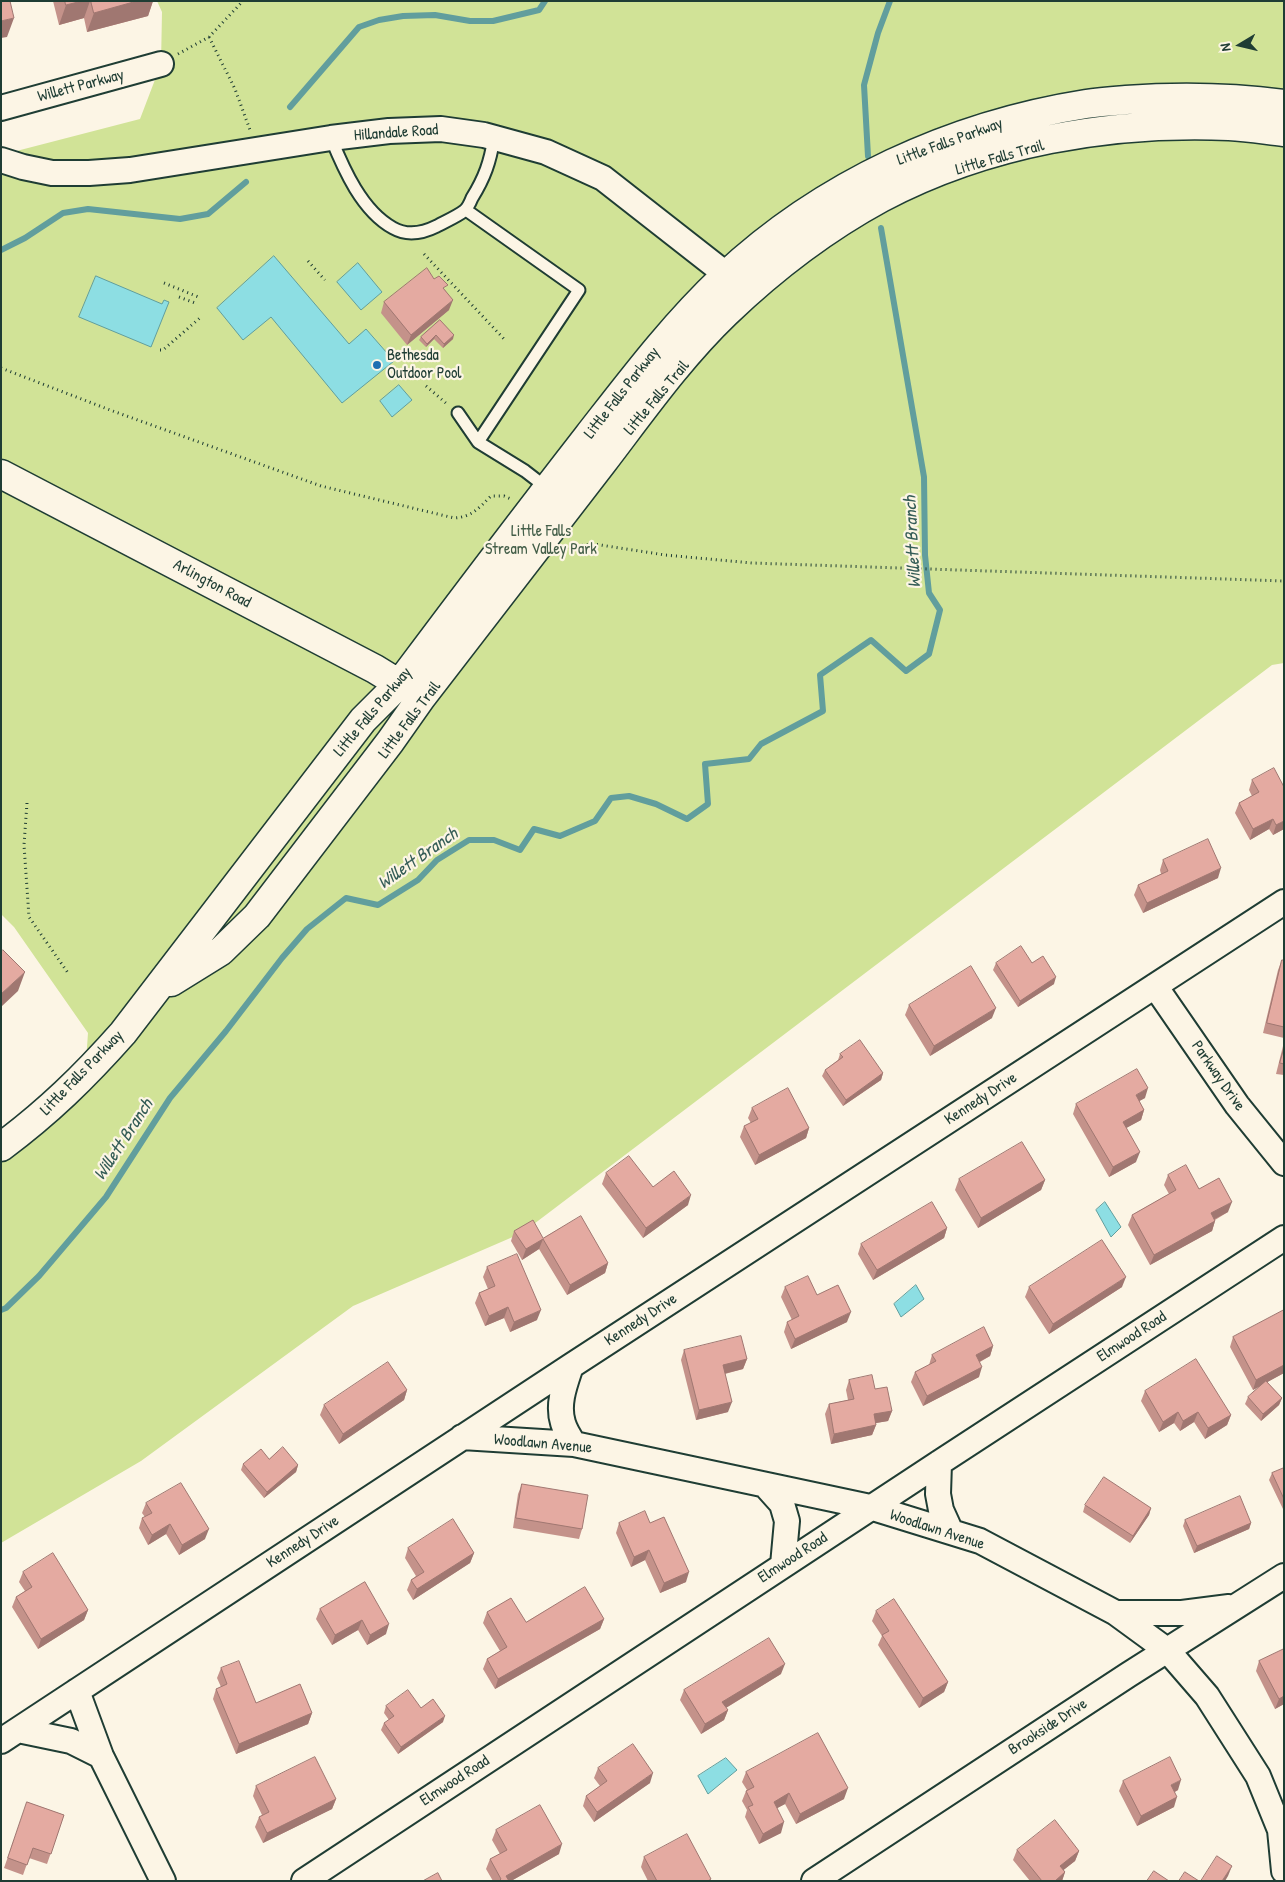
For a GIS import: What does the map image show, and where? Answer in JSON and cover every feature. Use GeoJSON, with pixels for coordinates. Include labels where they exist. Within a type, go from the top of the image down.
{"type":"FeatureCollection","features":[{"type":"Feature","properties":{"kind":"main road","name":"Little Falls Parkway"},"geometry":{"type":"LineString","coordinates":[[1,1147],[36,1121],[86,1075],[155,992],[221,951],[257,916],[390,742],[410,690],[547,488],[673,330],[726,275],[766,241],[806,212],[867,176],[917,152],[1020,117],[1088,103],[1156,98],[1222,98],[1284,104]]}},
{"type":"Feature","properties":{"kind":"main road","name":"Little Falls Parkway"},"geometry":{"type":"LineString","coordinates":[[410,690],[650,400],[718,321],[748,292],[788,259],[827,231],[882,198],[951,167],[1017,146],[1085,132],[1144,126],[1230,126],[1284,132]]}},
{"type":"Feature","properties":{"kind":"main road","name":"Arlington Road"},"geometry":{"type":"LineString","coordinates":[[1,474],[410,690]]}},
{"type":"Feature","properties":{"kind":"street","name":"Willett Parkway"},"geometry":{"type":"LineString","coordinates":[[1,108],[161,64]]}},
{"type":"Feature","properties":{"kind":"street","name":"Hillandale Road"},"geometry":{"type":"LineString","coordinates":[[1,160],[52,173],[89,173],[130,170],[331,138],[389,131],[441,129],[494,138],[546,152],[603,178],[748,292]]}},
{"type":"Feature","properties":{"kind":"street","name":"Kennedy Drive"},"geometry":{"type":"LineString","coordinates":[[10,1735],[571,1366],[1284,902]]}},
{"type":"Feature","properties":{"kind":"street","name":"Parkway Drive"},"geometry":{"type":"LineString","coordinates":[[1155,986],[1237,1104],[1284,1163]]}},
{"type":"Feature","properties":{"kind":"street","name":"Elmwood Road"},"geometry":{"type":"LineString","coordinates":[[304,1881],[939,1462],[1284,1238]]}},
{"type":"Feature","properties":{"kind":"street"},"geometry":{"type":"LineString","coordinates":[[571,1366],[563,1389],[561,1405],[563,1423],[574,1444]]}},
{"type":"Feature","properties":{"kind":"street","name":"Woodlawn Avenue"},"geometry":{"type":"LineString","coordinates":[[462,1438],[574,1444],[870,1508],[980,1542],[1116,1613],[1168,1651],[1207,1696],[1258,1776],[1280,1830],[1284,1871]]}},
{"type":"Feature","properties":{"kind":"street"},"geometry":{"type":"LineString","coordinates":[[939,1462],[938,1494],[941,1510],[951,1532]]}},
{"type":"Feature","properties":{"kind":"street"},"geometry":{"type":"LineString","coordinates":[[765,1485],[782,1504],[787,1521],[783,1565]]}},
{"type":"Feature","properties":{"kind":"street","name":"Brookside Drive"},"geometry":{"type":"LineString","coordinates":[[814,1881],[1128,1675],[1284,1576]]}},
{"type":"Feature","properties":{"kind":"street"},"geometry":{"type":"LineString","coordinates":[[1116,1613],[1182,1613],[1236,1605]]}},
{"type":"Feature","properties":{"kind":"street"},"geometry":{"type":"LineString","coordinates":[[77,1691],[101,1756],[163,1881]]}},
{"type":"Feature","properties":{"kind":"street"},"geometry":{"type":"LineString","coordinates":[[10,1735],[71,1741],[101,1756]]}},
{"type":"Feature","properties":{"kind":"lane"},"geometry":{"type":"LineString","coordinates":[[331,138],[344,168],[366,203],[391,227],[402,233],[431,229],[466,210],[483,180],[490,161],[494,138]]}},
{"type":"Feature","properties":{"kind":"lane"},"geometry":{"type":"LineString","coordinates":[[466,210],[580,290],[478,442]]}},
{"type":"Feature","properties":{"kind":"lane"},"geometry":{"type":"LineString","coordinates":[[458,413],[478,442],[525,471],[547,488]]}},
{"type":"Feature","properties":{"kind":"path"},"geometry":{"type":"LineString","coordinates":[[161,64],[208,37],[242,1]]}},
{"type":"Feature","properties":{"kind":"path"},"geometry":{"type":"LineString","coordinates":[[208,37],[235,89],[250,130]]}},
{"type":"Feature","properties":{"kind":"path"},"geometry":{"type":"LineString","coordinates":[[424,254],[505,340]]}},
{"type":"Feature","properties":{"kind":"path"},"geometry":{"type":"LineString","coordinates":[[308,261],[325,280]]}},
{"type":"Feature","properties":{"kind":"path"},"geometry":{"type":"LineString","coordinates":[[445,286],[450,282]]}},
{"type":"Feature","properties":{"kind":"path"},"geometry":{"type":"LineString","coordinates":[[164,283],[201,298]]}},
{"type":"Feature","properties":{"kind":"path"},"geometry":{"type":"LineString","coordinates":[[179,297],[195,303]]}},
{"type":"Feature","properties":{"kind":"path"},"geometry":{"type":"LineString","coordinates":[[160,350],[163,350],[201,317]]}},
{"type":"Feature","properties":{"kind":"path"},"geometry":{"type":"LineString","coordinates":[[1,368],[110,410],[312,483],[355,495],[454,518],[467,517],[478,510],[491,496],[508,497]]}},
{"type":"Feature","properties":{"kind":"path"},"geometry":{"type":"LineString","coordinates":[[426,386],[458,413]]}},
{"type":"Feature","properties":{"kind":"path"},"geometry":{"type":"LineString","coordinates":[[563,546],[571,547],[594,544],[665,555],[752,563],[1284,581]]}},
{"type":"Feature","properties":{"kind":"path"},"geometry":{"type":"LineString","coordinates":[[27,802],[24,845],[29,917],[68,973]]}},
{"type":"Feature","properties":{"kind":"green space","name":"Little Falls Stream Valley Park"},"geometry":{"type":"Polygon","coordinates":[[[157,1],[1284,1],[1284,663],[1272,665],[522,1233],[353,1306],[141,1461],[1,1543],[1,1145],[85,1075],[88,1033],[14,927],[1,914],[1,155],[140,119],[161,64],[162,12],[157,1]]]}},
{"type":"Feature","properties":{"kind":"water"},"geometry":{"type":"Polygon","coordinates":[[[274,256],[349,344],[366,329],[394,361],[342,403],[271,317],[243,340],[217,308],[274,256]]]}},
{"type":"Feature","properties":{"kind":"water"},"geometry":{"type":"Polygon","coordinates":[[[358,263],[382,292],[361,310],[337,282],[358,263]]]}},
{"type":"Feature","properties":{"kind":"water"},"geometry":{"type":"Polygon","coordinates":[[[96,276],[162,304],[164,300],[169,302],[151,347],[79,317],[96,276]]]}},
{"type":"Feature","properties":{"kind":"water"},"geometry":{"type":"Polygon","coordinates":[[[399,385],[412,400],[392,417],[380,401],[399,385]]]}},
{"type":"Feature","properties":{"kind":"water"},"geometry":{"type":"Polygon","coordinates":[[[1105,1202],[1121,1227],[1111,1237],[1096,1210],[1105,1202]]]}},
{"type":"Feature","properties":{"kind":"water"},"geometry":{"type":"Polygon","coordinates":[[[916,1285],[924,1299],[901,1317],[894,1304],[916,1285]]]}},
{"type":"Feature","properties":{"kind":"water"},"geometry":{"type":"Polygon","coordinates":[[[726,1758],[737,1770],[708,1794],[698,1776],[726,1758]]]}},
{"type":"Feature","properties":{"kind":"building"},"geometry":{"type":"Polygon","coordinates":[[[1,1],[10,1],[14,18],[1,21],[1,1]]]}},
{"type":"Feature","properties":{"kind":"building"},"geometry":{"type":"Polygon","coordinates":[[[65,1],[82,1],[66,5],[65,1]]]}},
{"type":"Feature","properties":{"kind":"building"},"geometry":{"type":"Polygon","coordinates":[[[91,1],[137,1],[94,13],[91,1]]]}},
{"type":"Feature","properties":{"kind":"building"},"geometry":{"type":"Polygon","coordinates":[[[427,268],[434,279],[439,276],[448,285],[443,288],[453,300],[411,335],[384,302],[427,268]]]}},
{"type":"Feature","properties":{"kind":"building"},"geometry":{"type":"Polygon","coordinates":[[[440,320],[454,335],[444,344],[436,335],[427,344],[421,337],[440,320]]]}},
{"type":"Feature","properties":{"kind":"building"},"geometry":{"type":"Polygon","coordinates":[[[1274,768],[1284,787],[1284,821],[1276,825],[1273,819],[1253,829],[1239,803],[1259,792],[1252,780],[1274,768]]]}},
{"type":"Feature","properties":{"kind":"building"},"geometry":{"type":"Polygon","coordinates":[[[1208,839],[1221,868],[1147,903],[1138,885],[1168,871],[1163,860],[1208,839]]]}},
{"type":"Feature","properties":{"kind":"building"},"geometry":{"type":"Polygon","coordinates":[[[1021,946],[1032,963],[1043,956],[1056,977],[1020,1001],[996,963],[1021,946]]]}},
{"type":"Feature","properties":{"kind":"building"},"geometry":{"type":"Polygon","coordinates":[[[3,950],[25,972],[1,994],[1,952],[3,950]]]}},
{"type":"Feature","properties":{"kind":"building"},"geometry":{"type":"Polygon","coordinates":[[[1282,960],[1284,960],[1284,1027],[1267,1023],[1282,960]]]}},
{"type":"Feature","properties":{"kind":"building"},"geometry":{"type":"Polygon","coordinates":[[[971,966],[996,1008],[934,1046],[909,1005],[971,966]]]}},
{"type":"Feature","properties":{"kind":"building"},"geometry":{"type":"Polygon","coordinates":[[[860,1040],[883,1073],[846,1100],[825,1070],[843,1057],[840,1054],[860,1040]]]}},
{"type":"Feature","properties":{"kind":"building"},"geometry":{"type":"Polygon","coordinates":[[[1284,1048],[1284,1064],[1280,1063],[1284,1048]]]}},
{"type":"Feature","properties":{"kind":"building"},"geometry":{"type":"Polygon","coordinates":[[[1137,1069],[1148,1088],[1136,1095],[1144,1110],[1123,1122],[1140,1152],[1113,1167],[1076,1104],[1137,1069]]]}},
{"type":"Feature","properties":{"kind":"building"},"geometry":{"type":"Polygon","coordinates":[[[788,1088],[809,1128],[759,1155],[744,1126],[758,1119],[752,1108],[788,1088]]]}},
{"type":"Feature","properties":{"kind":"building"},"geometry":{"type":"Polygon","coordinates":[[[1022,1142],[1045,1180],[981,1218],[959,1179],[1022,1142]]]}},
{"type":"Feature","properties":{"kind":"building"},"geometry":{"type":"Polygon","coordinates":[[[629,1156],[653,1187],[674,1171],[691,1195],[646,1228],[606,1173],[629,1156]]]}},
{"type":"Feature","properties":{"kind":"building"},"geometry":{"type":"Polygon","coordinates":[[[1186,1165],[1199,1189],[1219,1178],[1232,1202],[1211,1213],[1215,1221],[1154,1255],[1132,1215],[1176,1190],[1168,1175],[1186,1165]]]}},
{"type":"Feature","properties":{"kind":"building"},"geometry":{"type":"Polygon","coordinates":[[[932,1202],[947,1228],[877,1270],[861,1244],[932,1202]]]}},
{"type":"Feature","properties":{"kind":"building"},"geometry":{"type":"Polygon","coordinates":[[[581,1216],[608,1263],[570,1285],[543,1239],[526,1249],[514,1231],[533,1220],[543,1238],[581,1216]]]}},
{"type":"Feature","properties":{"kind":"building"},"geometry":{"type":"Polygon","coordinates":[[[1102,1240],[1126,1277],[1053,1324],[1029,1287],[1102,1240]]]}},
{"type":"Feature","properties":{"kind":"building"},"geometry":{"type":"Polygon","coordinates":[[[517,1254],[541,1310],[514,1322],[508,1307],[489,1316],[479,1293],[495,1286],[487,1267],[517,1254]]]}},
{"type":"Feature","properties":{"kind":"building"},"geometry":{"type":"Polygon","coordinates":[[[808,1276],[817,1295],[838,1285],[851,1312],[795,1339],[787,1322],[799,1316],[785,1287],[808,1276]]]}},
{"type":"Feature","properties":{"kind":"building"},"geometry":{"type":"Polygon","coordinates":[[[1284,1310],[1284,1365],[1256,1380],[1233,1337],[1284,1310]]]}},
{"type":"Feature","properties":{"kind":"building"},"geometry":{"type":"Polygon","coordinates":[[[984,1327],[993,1346],[976,1355],[982,1367],[927,1396],[915,1372],[936,1361],[932,1355],[984,1327]]]}},
{"type":"Feature","properties":{"kind":"building"},"geometry":{"type":"Polygon","coordinates":[[[741,1336],[747,1359],[723,1365],[732,1402],[699,1410],[684,1350],[741,1336]]]}},
{"type":"Feature","properties":{"kind":"building"},"geometry":{"type":"Polygon","coordinates":[[[1196,1359],[1231,1415],[1208,1428],[1198,1412],[1183,1421],[1178,1412],[1163,1422],[1145,1391],[1196,1359]]]}},
{"type":"Feature","properties":{"kind":"building"},"geometry":{"type":"Polygon","coordinates":[[[388,1362],[407,1390],[343,1434],[324,1405],[388,1362]]]}},
{"type":"Feature","properties":{"kind":"building"},"geometry":{"type":"Polygon","coordinates":[[[872,1375],[875,1389],[887,1387],[892,1411],[874,1414],[876,1425],[834,1434],[829,1404],[854,1399],[849,1380],[872,1375]]]}},
{"type":"Feature","properties":{"kind":"building"},"geometry":{"type":"Polygon","coordinates":[[[1266,1381],[1282,1398],[1263,1414],[1248,1397],[1266,1381]]]}},
{"type":"Feature","properties":{"kind":"building"},"geometry":{"type":"Polygon","coordinates":[[[283,1447],[298,1465],[267,1492],[243,1464],[261,1449],[269,1459],[283,1447]]]}},
{"type":"Feature","properties":{"kind":"building"},"geometry":{"type":"Polygon","coordinates":[[[1284,1468],[1284,1499],[1272,1473],[1284,1468]]]}},
{"type":"Feature","properties":{"kind":"building"},"geometry":{"type":"Polygon","coordinates":[[[1104,1477],[1151,1508],[1133,1536],[1085,1505],[1104,1477]]]}},
{"type":"Feature","properties":{"kind":"building"},"geometry":{"type":"Polygon","coordinates":[[[181,1483],[209,1529],[182,1545],[170,1524],[152,1535],[142,1518],[152,1513],[146,1503],[181,1483]]]}},
{"type":"Feature","properties":{"kind":"building"},"geometry":{"type":"Polygon","coordinates":[[[522,1484],[588,1495],[582,1529],[516,1518],[522,1484]]]}},
{"type":"Feature","properties":{"kind":"building"},"geometry":{"type":"Polygon","coordinates":[[[1240,1496],[1251,1523],[1197,1546],[1185,1520],[1240,1496]]]}},
{"type":"Feature","properties":{"kind":"building"},"geometry":{"type":"Polygon","coordinates":[[[645,1511],[650,1523],[664,1517],[689,1572],[664,1583],[649,1550],[634,1557],[619,1523],[645,1511]]]}},
{"type":"Feature","properties":{"kind":"building"},"geometry":{"type":"Polygon","coordinates":[[[453,1519],[474,1553],[417,1589],[411,1580],[424,1572],[408,1548],[453,1519]]]}},
{"type":"Feature","properties":{"kind":"building"},"geometry":{"type":"Polygon","coordinates":[[[53,1553],[88,1610],[41,1639],[16,1597],[32,1587],[23,1572],[53,1553]]]}},
{"type":"Feature","properties":{"kind":"building"},"geometry":{"type":"Polygon","coordinates":[[[365,1582],[389,1624],[370,1635],[362,1620],[335,1635],[320,1609],[365,1582]]]}},
{"type":"Feature","properties":{"kind":"building"},"geometry":{"type":"Polygon","coordinates":[[[585,1587],[604,1619],[498,1679],[487,1659],[507,1647],[487,1612],[511,1598],[526,1622],[585,1587]]]}},
{"type":"Feature","properties":{"kind":"building"},"geometry":{"type":"Polygon","coordinates":[[[894,1599],[948,1682],[923,1698],[882,1635],[889,1631],[876,1611],[894,1599]]]}},
{"type":"Feature","properties":{"kind":"building"},"geometry":{"type":"Polygon","coordinates":[[[769,1638],[785,1664],[722,1702],[728,1710],[705,1724],[684,1690],[769,1638]]]}},
{"type":"Feature","properties":{"kind":"building"},"geometry":{"type":"Polygon","coordinates":[[[1284,1649],[1284,1696],[1279,1699],[1259,1661],[1284,1649]]]}},
{"type":"Feature","properties":{"kind":"building"},"geometry":{"type":"Polygon","coordinates":[[[239,1661],[256,1703],[300,1684],[312,1713],[239,1744],[216,1689],[227,1684],[221,1668],[239,1661]]]}},
{"type":"Feature","properties":{"kind":"building"},"geometry":{"type":"Polygon","coordinates":[[[408,1690],[421,1708],[433,1699],[445,1716],[401,1747],[384,1723],[394,1716],[386,1706],[408,1690]]]}},
{"type":"Feature","properties":{"kind":"building"},"geometry":{"type":"Polygon","coordinates":[[[818,1733],[848,1788],[800,1814],[789,1793],[774,1802],[784,1822],[763,1834],[748,1807],[753,1805],[746,1791],[754,1787],[746,1772],[818,1733]]]}},
{"type":"Feature","properties":{"kind":"building"},"geometry":{"type":"Polygon","coordinates":[[[633,1744],[653,1773],[597,1812],[586,1796],[607,1781],[598,1768],[633,1744]]]}},
{"type":"Feature","properties":{"kind":"building"},"geometry":{"type":"Polygon","coordinates":[[[315,1757],[336,1799],[267,1833],[259,1817],[269,1812],[256,1786],[315,1757]]]}},
{"type":"Feature","properties":{"kind":"building"},"geometry":{"type":"Polygon","coordinates":[[[1170,1757],[1181,1780],[1171,1785],[1177,1797],[1141,1816],[1123,1781],[1170,1757]]]}},
{"type":"Feature","properties":{"kind":"building"},"geometry":{"type":"Polygon","coordinates":[[[27,1802],[64,1815],[51,1854],[33,1848],[27,1865],[8,1858],[27,1802]]]}},
{"type":"Feature","properties":{"kind":"building"},"geometry":{"type":"Polygon","coordinates":[[[540,1805],[562,1844],[506,1876],[509,1881],[499,1881],[501,1879],[490,1859],[507,1850],[496,1830],[540,1805]]]}},
{"type":"Feature","properties":{"kind":"building"},"geometry":{"type":"Polygon","coordinates":[[[1055,1820],[1079,1851],[1060,1866],[1065,1872],[1055,1881],[1042,1881],[1017,1850],[1055,1820]]]}},
{"type":"Feature","properties":{"kind":"building"},"geometry":{"type":"Polygon","coordinates":[[[687,1834],[711,1879],[708,1881],[657,1881],[644,1857],[687,1834]]]}},
{"type":"Feature","properties":{"kind":"building"},"geometry":{"type":"Polygon","coordinates":[[[1217,1856],[1232,1866],[1222,1881],[1201,1881],[1217,1856]]]}},
{"type":"Feature","properties":{"kind":"building"},"geometry":{"type":"Polygon","coordinates":[[[1154,1871],[1169,1881],[1147,1881],[1154,1871]]]}},
{"type":"Feature","properties":{"kind":"building"},"geometry":{"type":"Polygon","coordinates":[[[1185,1872],[1199,1881],[1179,1881],[1185,1872]]]}},
{"type":"Feature","properties":{"kind":"building"},"geometry":{"type":"Polygon","coordinates":[[[438,1873],[442,1881],[423,1881],[438,1873]]]}},
{"type":"Feature","properties":{"kind":"waterway"},"geometry":{"type":"LineString","coordinates":[[290,107],[359,27],[379,20],[403,16],[435,15],[470,21],[493,21],[539,10],[545,1]]}},
{"type":"Feature","properties":{"kind":"waterway","name":"Willett Branch"},"geometry":{"type":"LineString","coordinates":[[868,156],[864,85],[878,33],[890,1]]}},
{"type":"Feature","properties":{"kind":"waterway"},"geometry":{"type":"LineString","coordinates":[[1,250],[25,238],[63,213],[88,209],[180,219],[208,214],[246,182]]}},
{"type":"Feature","properties":{"kind":"waterway","name":"Willett Branch"},"geometry":{"type":"LineString","coordinates":[[1,1310],[6,1308],[39,1276],[106,1197],[170,1098],[226,1031],[282,958],[307,929],[346,898],[378,905],[418,880],[437,860],[469,840],[494,840],[520,850],[534,829],[560,836],[595,821],[611,798],[629,796],[656,804],[687,819],[708,804],[705,764],[749,759],[761,744],[823,711],[820,675],[871,640],[906,671],[929,654],[940,610],[929,593],[925,555],[924,477],[881,228]]}},
{"type":"Feature","properties":{"kind":"place","name":"Bethesda Outdoor Pool"},"geometry":{"type":"Point","coordinates":[377,365]}}]}
